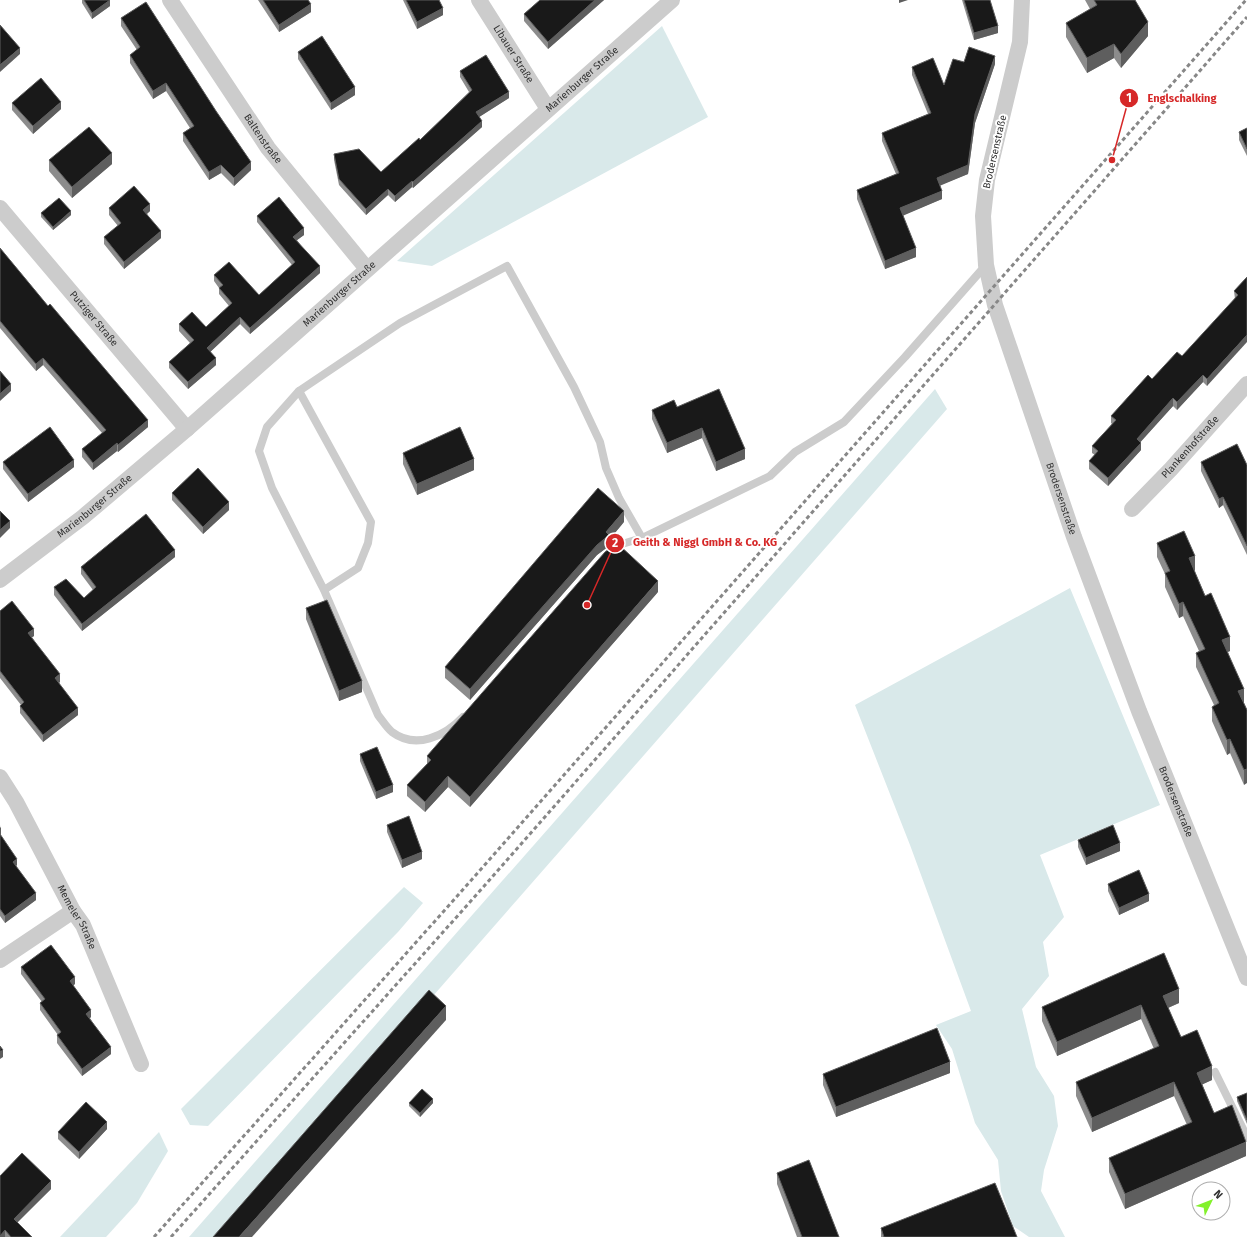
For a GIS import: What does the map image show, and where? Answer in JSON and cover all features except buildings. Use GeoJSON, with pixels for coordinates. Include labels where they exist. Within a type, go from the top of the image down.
{"type":"FeatureCollection","features":[{"type":"Feature","properties":{"kind":"street","name":"Baltenstraße"},"geometry":{"type":"LineString","coordinates":[[170,0],[268,148],[367,269]]}},
{"type":"Feature","properties":{"kind":"street","name":"Libauer Straße"},"geometry":{"type":"LineString","coordinates":[[479,0],[548,109]]}},
{"type":"Feature","properties":{"kind":"street","name":"Marienburger Straße"},"geometry":{"type":"LineString","coordinates":[[0,580],[84,517],[187,429],[672,0]]}},
{"type":"Feature","properties":{"kind":"street","name":"Brodersenstraße"},"geometry":{"type":"LineString","coordinates":[[1022,0],[1020,42],[987,180],[983,216],[986,265],[995,305],[1074,537],[1139,711],[1247,978]]}},
{"type":"Feature","properties":{"kind":"street","name":"Putziger Straße"},"geometry":{"type":"LineString","coordinates":[[0,208],[187,429]]}},
{"type":"Feature","properties":{"kind":"street","name":"Plankenhofstraße"},"geometry":{"type":"LineString","coordinates":[[1132,509],[1171,470],[1246,389]]}},
{"type":"Feature","properties":{"kind":"street","name":"Memeler Straße"},"geometry":{"type":"LineString","coordinates":[[0,777],[16,802],[73,911],[83,925],[141,1064]]}},
{"type":"Feature","properties":{"kind":"street"},"geometry":{"type":"LineString","coordinates":[[0,960],[73,911]]}},
{"type":"Feature","properties":{"kind":"lane"},"geometry":{"type":"LineString","coordinates":[[607,554],[622,544],[642,538],[770,476],[795,452],[844,422],[905,357],[986,265]]}},
{"type":"Feature","properties":{"kind":"lane"},"geometry":{"type":"LineString","coordinates":[[467,712],[457,723],[442,734],[426,740],[408,740],[392,732],[378,715],[324,590],[272,488],[259,451],[267,427],[299,390],[400,323],[507,266],[574,387],[600,442],[606,468],[619,498],[642,538]]}},
{"type":"Feature","properties":{"kind":"lane"},"geometry":{"type":"LineString","coordinates":[[299,390],[371,522],[368,542],[358,568],[324,590]]}},
{"type":"Feature","properties":{"kind":"lane"},"geometry":{"type":"LineString","coordinates":[[1215,1072],[1247,1137]]}},
{"type":"Feature","properties":{"kind":"shaded area"},"geometry":{"type":"Polygon","coordinates":[[[662,26],[708,117],[432,266],[397,261],[662,26]]]}},
{"type":"Feature","properties":{"kind":"shaded area"},"geometry":{"type":"Polygon","coordinates":[[[935,389],[947,409],[222,1237],[189,1237],[935,389]]]}},
{"type":"Feature","properties":{"kind":"shaded area"},"geometry":{"type":"Polygon","coordinates":[[[1070,588],[1160,805],[1040,855],[1064,917],[1043,942],[1049,976],[1022,1009],[1036,1067],[1054,1096],[1058,1126],[1044,1170],[1041,1191],[1065,1237],[1029,1237],[1013,1226],[1001,1191],[998,1160],[975,1123],[952,1049],[936,1025],[971,1011],[910,845],[855,705],[1070,588]]]}},
{"type":"Feature","properties":{"kind":"shaded area"},"geometry":{"type":"Polygon","coordinates":[[[404,887],[423,903],[398,932],[208,1126],[190,1125],[181,1109],[404,887]]]}},
{"type":"Feature","properties":{"kind":"shaded area"},"geometry":{"type":"Polygon","coordinates":[[[159,1132],[168,1151],[137,1203],[106,1237],[60,1237],[159,1132]]]}},
{"type":"Feature","properties":{"kind":"railway"},"geometry":{"type":"LineString","coordinates":[[154,1237],[475,876],[1246,0]]}},
{"type":"Feature","properties":{"kind":"railway"},"geometry":{"type":"LineString","coordinates":[[171,1237],[486,884],[1247,17]]}},
{"type":"Feature","properties":{"kind":"place","name":"Englschalking"},"geometry":{"type":"Point","coordinates":[1112,160]}},
{"type":"Feature","properties":{"kind":"place","name":"Geith & Niggl GmbH & Co. KG"},"geometry":{"type":"Point","coordinates":[587,605]}}]}
